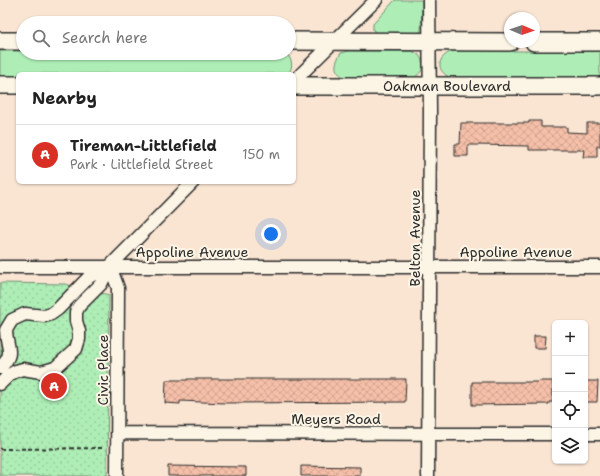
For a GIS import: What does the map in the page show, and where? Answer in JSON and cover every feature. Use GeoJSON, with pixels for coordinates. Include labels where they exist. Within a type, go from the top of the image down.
{"type":"FeatureCollection","features":[{"type":"Feature","properties":{"kind":"street"},"geometry":{"type":"LineString","coordinates":[[296,79],[376,0]]}},
{"type":"Feature","properties":{"kind":"street","name":"Belton Avenue"},"geometry":{"type":"LineString","coordinates":[[428,476],[430,267],[429,0]]}},
{"type":"Feature","properties":{"kind":"street"},"geometry":{"type":"LineString","coordinates":[[0,41],[16,41]]}},
{"type":"Feature","properties":{"kind":"street"},"geometry":{"type":"LineString","coordinates":[[296,41],[504,42]]}},
{"type":"Feature","properties":{"kind":"street"},"geometry":{"type":"LineString","coordinates":[[540,42],[600,42]]}},
{"type":"Feature","properties":{"kind":"street"},"geometry":{"type":"LineString","coordinates":[[0,85],[16,85]]}},
{"type":"Feature","properties":{"kind":"street","name":"Oakman Boulevard"},"geometry":{"type":"LineString","coordinates":[[296,86],[600,86]]}},
{"type":"Feature","properties":{"kind":"street"},"geometry":{"type":"LineString","coordinates":[[0,368],[9,357],[10,347],[6,330],[12,320],[25,314],[45,316],[58,309],[89,277],[110,266],[191,184]]}},
{"type":"Feature","properties":{"kind":"street"},"geometry":{"type":"LineString","coordinates":[[0,384],[9,375],[16,371],[23,369],[41,372],[55,368],[76,349],[80,339],[76,321],[76,312],[79,306],[101,284],[110,266]]}},
{"type":"Feature","properties":{"kind":"street","name":"Civic Place"},"geometry":{"type":"LineString","coordinates":[[110,266],[118,288],[117,476]]}},
{"type":"Feature","properties":{"kind":"street","name":"Appoline Avenue"},"geometry":{"type":"LineString","coordinates":[[0,267],[600,267]]}},
{"type":"Feature","properties":{"kind":"street","name":"Meyers Road"},"geometry":{"type":"LineString","coordinates":[[117,433],[552,434]]}},
{"type":"Feature","properties":{"kind":"street"},"geometry":{"type":"LineString","coordinates":[[588,434],[600,434]]}},
{"type":"Feature","properties":{"kind":"path"},"geometry":{"type":"LineString","coordinates":[[0,449],[109,448]]}},
{"type":"Feature","properties":{"kind":"green space"},"geometry":{"type":"Polygon","coordinates":[[[395,0],[422,0],[421,31],[415,35],[377,33],[373,30],[373,24],[395,0]]]}},
{"type":"Feature","properties":{"kind":"green space"},"geometry":{"type":"Polygon","coordinates":[[[0,51],[16,51],[16,60],[291,60],[292,66],[289,72],[16,72],[16,78],[0,78],[0,51]]]}},
{"type":"Feature","properties":{"kind":"green space"},"geometry":{"type":"Polygon","coordinates":[[[349,51],[412,51],[419,55],[423,65],[421,71],[413,78],[345,78],[338,73],[336,64],[341,53],[349,51]]]}},
{"type":"Feature","properties":{"kind":"green space"},"geometry":{"type":"Polygon","coordinates":[[[453,51],[600,51],[600,78],[451,78],[442,72],[440,64],[444,56],[453,51]]]}},
{"type":"Feature","properties":{"kind":"green space"},"geometry":{"type":"Polygon","coordinates":[[[0,283],[65,284],[109,295],[107,476],[0,476],[0,283]]]}},
{"type":"Feature","properties":{"kind":"building"},"geometry":{"type":"Polygon","coordinates":[[[529,121],[541,121],[541,127],[567,127],[567,132],[587,133],[587,123],[600,123],[600,146],[597,146],[597,157],[583,157],[584,150],[529,150],[529,146],[475,145],[468,145],[468,156],[455,156],[455,144],[460,144],[461,123],[529,123],[529,121]]]}},
{"type":"Feature","properties":{"kind":"building"},"geometry":{"type":"Polygon","coordinates":[[[534,336],[546,336],[545,348],[534,348],[534,336]]]}},
{"type":"Feature","properties":{"kind":"building"},"geometry":{"type":"Polygon","coordinates":[[[406,379],[405,402],[224,403],[180,401],[180,404],[165,403],[166,380],[406,379]]]}},
{"type":"Feature","properties":{"kind":"building"},"geometry":{"type":"Polygon","coordinates":[[[552,381],[552,402],[549,402],[549,404],[472,405],[472,382],[552,381]]]}},
{"type":"Feature","properties":{"kind":"building"},"geometry":{"type":"Polygon","coordinates":[[[588,381],[598,381],[597,402],[588,402],[588,381]]]}},
{"type":"Feature","properties":{"kind":"building"},"geometry":{"type":"Polygon","coordinates":[[[168,466],[246,467],[246,476],[168,476],[168,466]]]}},
{"type":"Feature","properties":{"kind":"building"},"geometry":{"type":"Polygon","coordinates":[[[301,466],[360,467],[360,476],[301,476],[301,466]]]}},
{"type":"Feature","properties":{"kind":"place","name":"Tireman-Littlefield"},"geometry":{"type":"Point","coordinates":[54,386]}}]}
